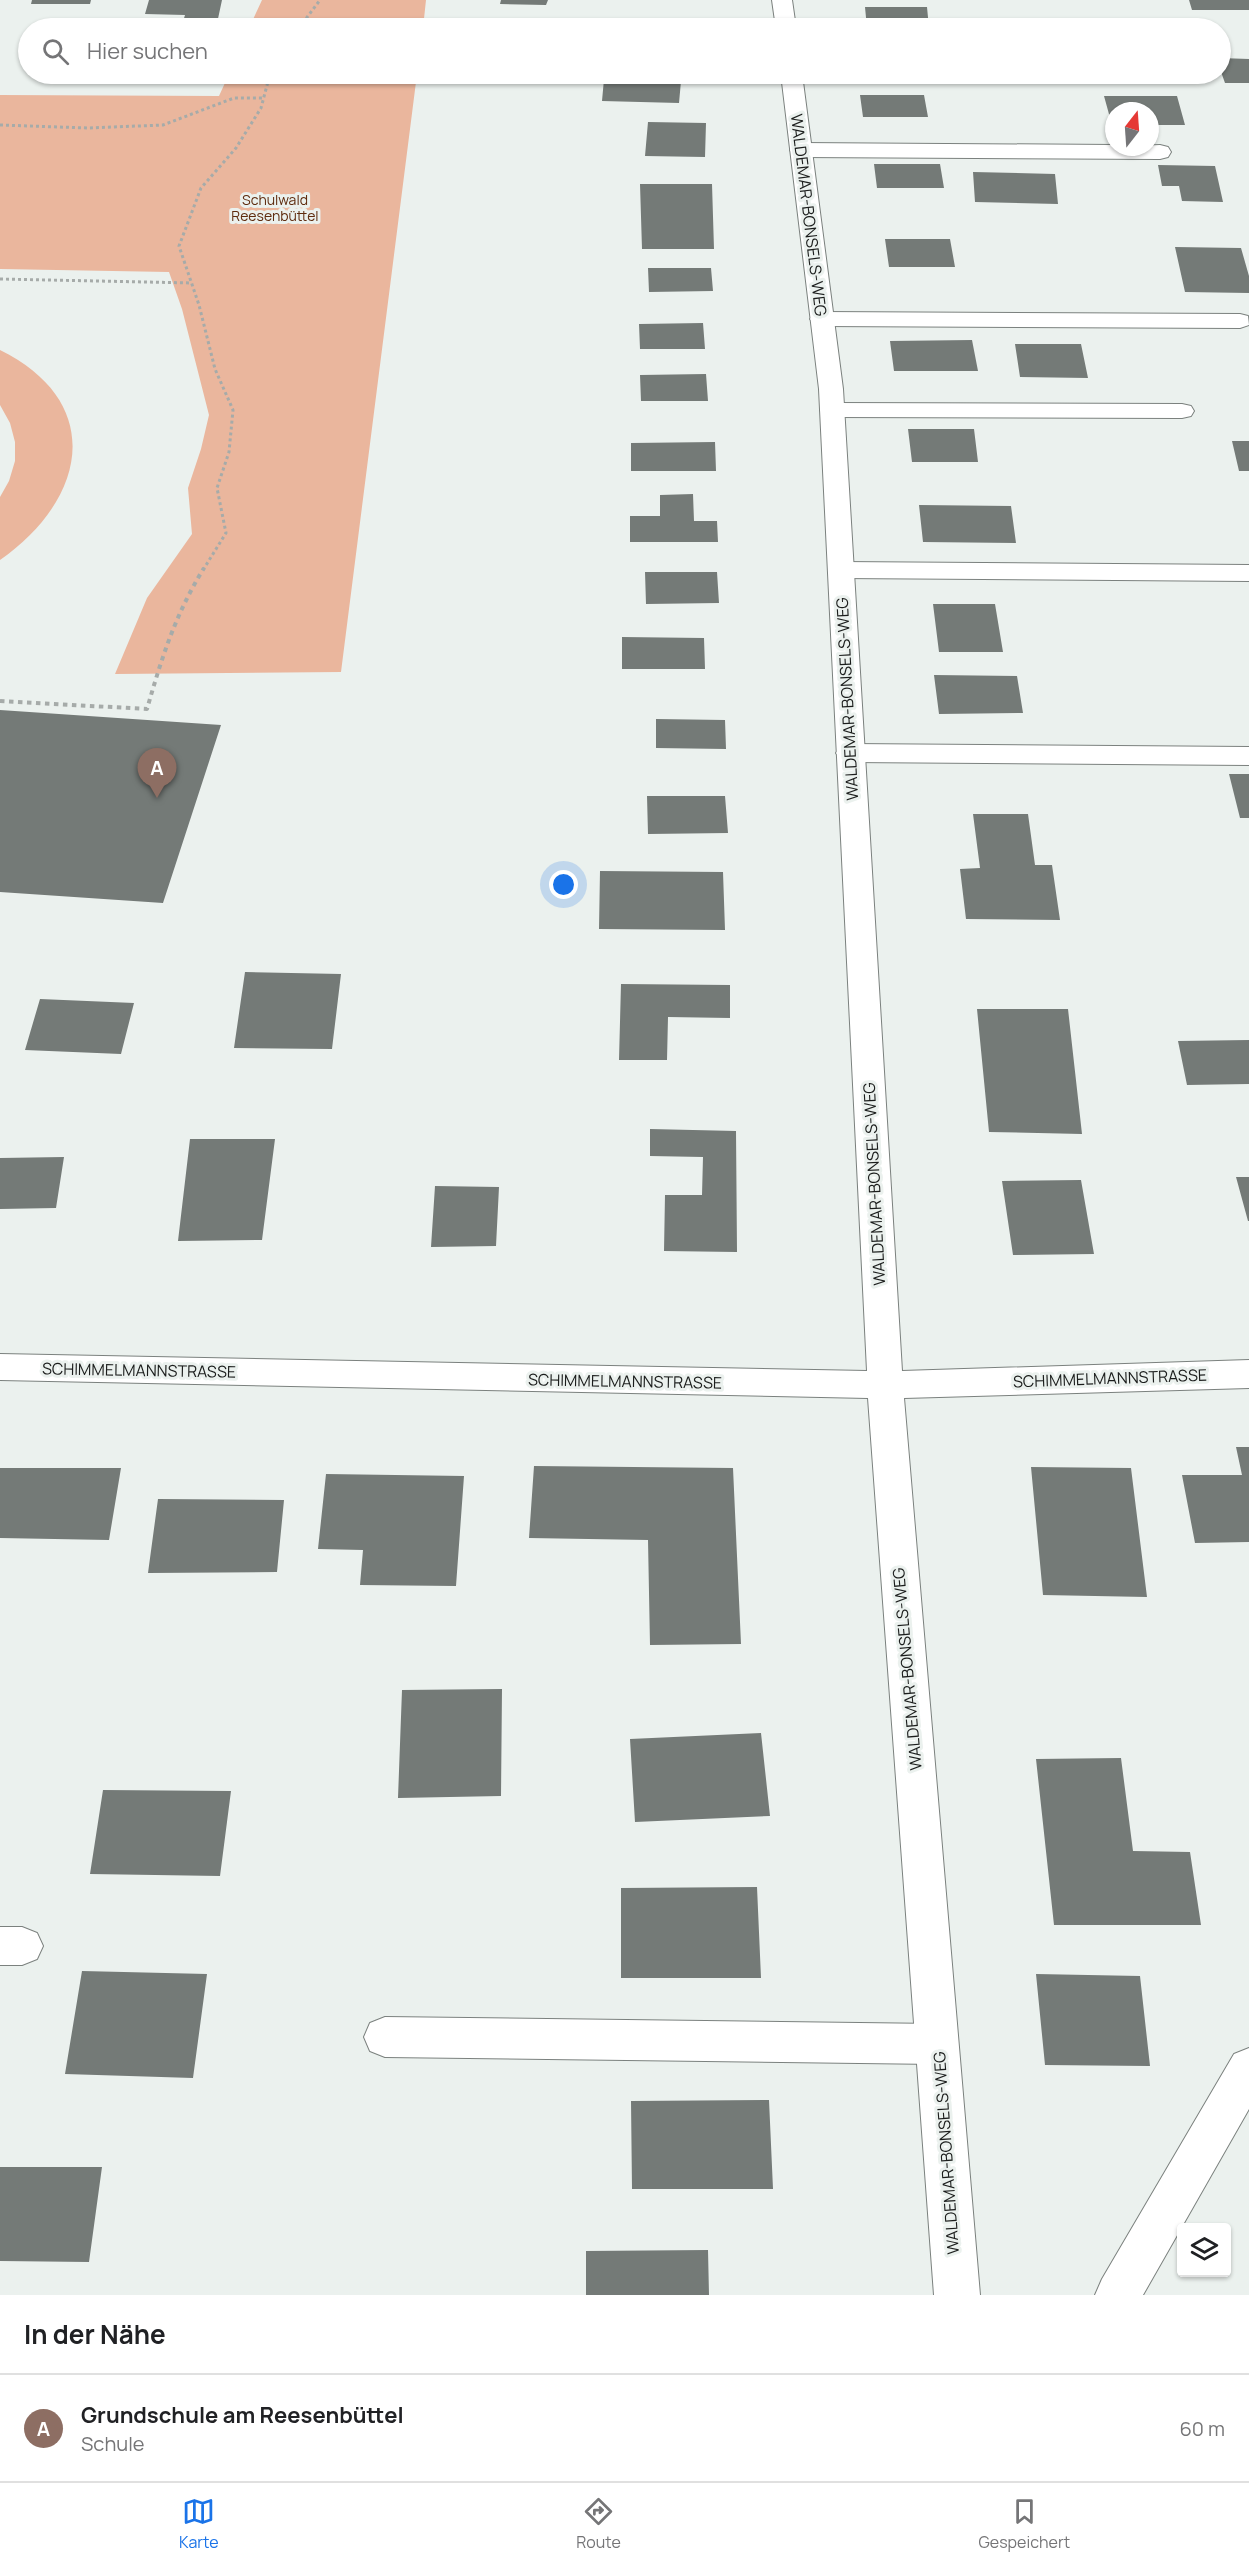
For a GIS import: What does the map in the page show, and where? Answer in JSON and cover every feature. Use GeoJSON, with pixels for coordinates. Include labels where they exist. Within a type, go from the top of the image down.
{"type":"FeatureCollection","features":[{"type":"Feature","properties":{"kind":"street"},"geometry":{"type":"LineString","coordinates":[[782,0],[785,18]]}},
{"type":"Feature","properties":{"kind":"street","name":"WALDEMAR-BONSELS-WEG"},"geometry":{"type":"LineString","coordinates":[[792,84],[832,410],[885,1385],[957,2295]]}},
{"type":"Feature","properties":{"kind":"street"},"geometry":{"type":"LineString","coordinates":[[801,150],[1160,153]]}},
{"type":"Feature","properties":{"kind":"street"},"geometry":{"type":"LineString","coordinates":[[822,319],[1240,321]]}},
{"type":"Feature","properties":{"kind":"street"},"geometry":{"type":"LineString","coordinates":[[832,410],[1182,411]]}},
{"type":"Feature","properties":{"kind":"street"},"geometry":{"type":"LineString","coordinates":[[841,570],[1249,573]]}},
{"type":"Feature","properties":{"kind":"street"},"geometry":{"type":"LineString","coordinates":[[850,753],[1249,756]]}},
{"type":"Feature","properties":{"kind":"street","name":"SCHIMMELMANNSTRASSE"},"geometry":{"type":"LineString","coordinates":[[0,1366],[752,1384],[885,1385],[1249,1374]]}},
{"type":"Feature","properties":{"kind":"street"},"geometry":{"type":"LineString","coordinates":[[385,2037],[938,2044]]}},
{"type":"Feature","properties":{"kind":"street"},"geometry":{"type":"LineString","coordinates":[[1118,2295],[1249,2068]]}},
{"type":"Feature","properties":{"kind":"path"},"geometry":{"type":"LineString","coordinates":[[306,18],[320,0]]}},
{"type":"Feature","properties":{"kind":"path"},"geometry":{"type":"LineString","coordinates":[[0,701],[147,710],[162,655],[184,601],[226,533],[217,488],[229,452],[233,410],[215,369],[192,283],[179,246],[201,188],[236,148],[261,108],[268,84]]}},
{"type":"Feature","properties":{"kind":"path"},"geometry":{"type":"LineString","coordinates":[[0,125],[88,128],[164,125],[234,98],[264,98]]}},
{"type":"Feature","properties":{"kind":"path"},"geometry":{"type":"LineString","coordinates":[[0,279],[192,283]]}},
{"type":"Feature","properties":{"kind":"green space"},"geometry":{"type":"Polygon","coordinates":[[[262,0],[426,0],[424,18],[254,18],[262,0]]]}},
{"type":"Feature","properties":{"kind":"green space","name":"Schulwald Reesenbüttel"},"geometry":{"type":"Polygon","coordinates":[[[224,84],[416,84],[341,672],[115,674],[147,598],[192,534],[188,488],[209,415],[182,309],[169,272],[0,269],[0,95],[219,96],[224,84]]]}},
{"type":"Feature","properties":{"kind":"green space"},"geometry":{"type":"Polygon","coordinates":[[[0,350],[34,372],[57,397],[70,424],[72,452],[66,481],[51,509],[29,536],[0,560],[0,497],[9,481],[15,461],[15,442],[10,423],[0,405],[0,350]]]}},
{"type":"Feature","properties":{"kind":"building"},"geometry":{"type":"Polygon","coordinates":[[[32,0],[91,0],[90,4],[31,4],[32,0]]]}},
{"type":"Feature","properties":{"kind":"building"},"geometry":{"type":"Polygon","coordinates":[[[149,0],[222,0],[218,18],[184,18],[185,15],[145,14],[149,0]]]}},
{"type":"Feature","properties":{"kind":"building"},"geometry":{"type":"Polygon","coordinates":[[[501,0],[548,0],[546,5],[500,4],[501,0]]]}},
{"type":"Feature","properties":{"kind":"building"},"geometry":{"type":"Polygon","coordinates":[[[1189,0],[1249,0],[1249,10],[1192,10],[1189,0]]]}},
{"type":"Feature","properties":{"kind":"building"},"geometry":{"type":"Polygon","coordinates":[[[865,7],[927,7],[928,18],[866,18],[865,7]]]}},
{"type":"Feature","properties":{"kind":"building"},"geometry":{"type":"Polygon","coordinates":[[[1231,58],[1249,59],[1249,83],[1231,83],[1231,58]]]}},
{"type":"Feature","properties":{"kind":"building"},"geometry":{"type":"Polygon","coordinates":[[[604,84],[681,84],[679,103],[602,101],[604,84]]]}},
{"type":"Feature","properties":{"kind":"building"},"geometry":{"type":"Polygon","coordinates":[[[860,95],[924,95],[928,117],[863,117],[860,95]]]}},
{"type":"Feature","properties":{"kind":"building"},"geometry":{"type":"Polygon","coordinates":[[[1104,96],[1177,96],[1185,125],[1159,125],[1159,102],[1106,102],[1104,96]]]}},
{"type":"Feature","properties":{"kind":"building"},"geometry":{"type":"Polygon","coordinates":[[[648,122],[706,123],[705,157],[645,156],[648,122]]]}},
{"type":"Feature","properties":{"kind":"building"},"geometry":{"type":"Polygon","coordinates":[[[874,164],[940,164],[944,188],[877,188],[874,164]]]}},
{"type":"Feature","properties":{"kind":"building"},"geometry":{"type":"Polygon","coordinates":[[[1158,165],[1215,166],[1223,202],[1182,201],[1179,186],[1162,186],[1158,165]]]}},
{"type":"Feature","properties":{"kind":"building"},"geometry":{"type":"Polygon","coordinates":[[[973,172],[1055,174],[1058,204],[975,202],[973,172]]]}},
{"type":"Feature","properties":{"kind":"building"},"geometry":{"type":"Polygon","coordinates":[[[640,184],[712,184],[714,249],[642,249],[640,184]]]}},
{"type":"Feature","properties":{"kind":"building"},"geometry":{"type":"Polygon","coordinates":[[[885,239],[950,239],[955,267],[889,267],[885,239]]]}},
{"type":"Feature","properties":{"kind":"building"},"geometry":{"type":"Polygon","coordinates":[[[1175,247],[1241,248],[1249,276],[1249,293],[1185,292],[1175,247]]]}},
{"type":"Feature","properties":{"kind":"building"},"geometry":{"type":"Polygon","coordinates":[[[648,268],[711,268],[713,291],[649,292],[648,268]]]}},
{"type":"Feature","properties":{"kind":"building"},"geometry":{"type":"Polygon","coordinates":[[[703,323],[705,349],[640,349],[639,324],[703,323]]]}},
{"type":"Feature","properties":{"kind":"building"},"geometry":{"type":"Polygon","coordinates":[[[972,340],[978,371],[894,371],[890,341],[972,340]]]}},
{"type":"Feature","properties":{"kind":"building"},"geometry":{"type":"Polygon","coordinates":[[[1015,344],[1081,344],[1088,378],[1020,377],[1015,344]]]}},
{"type":"Feature","properties":{"kind":"building"},"geometry":{"type":"Polygon","coordinates":[[[706,374],[708,401],[641,401],[640,375],[706,374]]]}},
{"type":"Feature","properties":{"kind":"building"},"geometry":{"type":"Polygon","coordinates":[[[908,429],[974,429],[978,462],[912,462],[908,429]]]}},
{"type":"Feature","properties":{"kind":"building"},"geometry":{"type":"Polygon","coordinates":[[[1232,441],[1249,441],[1249,471],[1239,471],[1232,441]]]}},
{"type":"Feature","properties":{"kind":"building"},"geometry":{"type":"Polygon","coordinates":[[[715,442],[716,471],[631,471],[631,443],[715,442]]]}},
{"type":"Feature","properties":{"kind":"building"},"geometry":{"type":"Polygon","coordinates":[[[693,494],[694,521],[717,521],[718,542],[630,542],[630,516],[660,516],[660,495],[693,494]]]}},
{"type":"Feature","properties":{"kind":"building"},"geometry":{"type":"Polygon","coordinates":[[[919,505],[1011,506],[1016,543],[923,542],[919,505]]]}},
{"type":"Feature","properties":{"kind":"building"},"geometry":{"type":"Polygon","coordinates":[[[645,572],[717,572],[719,603],[646,604],[645,572]]]}},
{"type":"Feature","properties":{"kind":"building"},"geometry":{"type":"Polygon","coordinates":[[[933,604],[995,604],[1003,652],[939,652],[933,604]]]}},
{"type":"Feature","properties":{"kind":"building"},"geometry":{"type":"Polygon","coordinates":[[[622,637],[704,638],[705,669],[622,669],[622,637]]]}},
{"type":"Feature","properties":{"kind":"building"},"geometry":{"type":"Polygon","coordinates":[[[934,675],[1017,676],[1023,713],[939,714],[934,675]]]}},
{"type":"Feature","properties":{"kind":"building"},"geometry":{"type":"Polygon","coordinates":[[[0,710],[221,725],[163,903],[0,892],[0,710]]]}},
{"type":"Feature","properties":{"kind":"building"},"geometry":{"type":"Polygon","coordinates":[[[656,719],[725,720],[726,749],[656,748],[656,719]]]}},
{"type":"Feature","properties":{"kind":"building"},"geometry":{"type":"Polygon","coordinates":[[[1229,774],[1249,774],[1249,818],[1240,818],[1229,774]]]}},
{"type":"Feature","properties":{"kind":"building"},"geometry":{"type":"Polygon","coordinates":[[[647,796],[725,796],[728,833],[648,834],[647,796]]]}},
{"type":"Feature","properties":{"kind":"building"},"geometry":{"type":"Polygon","coordinates":[[[973,814],[1028,814],[1035,865],[1052,865],[1060,920],[966,919],[960,869],[980,868],[973,814]]]}},
{"type":"Feature","properties":{"kind":"building"},"geometry":{"type":"Polygon","coordinates":[[[600,871],[723,872],[725,930],[599,929],[600,871]]]}},
{"type":"Feature","properties":{"kind":"building"},"geometry":{"type":"Polygon","coordinates":[[[245,972],[341,974],[332,1049],[234,1048],[245,972]]]}},
{"type":"Feature","properties":{"kind":"building"},"geometry":{"type":"Polygon","coordinates":[[[621,984],[730,985],[730,1018],[668,1017],[667,1060],[619,1060],[621,984]]]}},
{"type":"Feature","properties":{"kind":"building"},"geometry":{"type":"Polygon","coordinates":[[[40,999],[134,1003],[121,1054],[25,1050],[40,999]]]}},
{"type":"Feature","properties":{"kind":"building"},"geometry":{"type":"Polygon","coordinates":[[[977,1009],[1068,1009],[1082,1134],[989,1132],[977,1009]]]}},
{"type":"Feature","properties":{"kind":"building"},"geometry":{"type":"Polygon","coordinates":[[[1249,1040],[1249,1084],[1187,1085],[1178,1041],[1249,1040]]]}},
{"type":"Feature","properties":{"kind":"building"},"geometry":{"type":"Polygon","coordinates":[[[650,1129],[736,1131],[737,1252],[664,1251],[665,1195],[702,1195],[703,1157],[650,1156],[650,1129]]]}},
{"type":"Feature","properties":{"kind":"building"},"geometry":{"type":"Polygon","coordinates":[[[190,1139],[275,1139],[262,1240],[178,1241],[190,1139]]]}},
{"type":"Feature","properties":{"kind":"building"},"geometry":{"type":"Polygon","coordinates":[[[64,1157],[56,1208],[0,1209],[0,1158],[64,1157]]]}},
{"type":"Feature","properties":{"kind":"building"},"geometry":{"type":"Polygon","coordinates":[[[1236,1177],[1249,1177],[1249,1221],[1248,1221],[1236,1177]]]}},
{"type":"Feature","properties":{"kind":"building"},"geometry":{"type":"Polygon","coordinates":[[[1081,1180],[1094,1254],[1013,1255],[1002,1181],[1081,1180]]]}},
{"type":"Feature","properties":{"kind":"building"},"geometry":{"type":"Polygon","coordinates":[[[435,1186],[499,1187],[496,1246],[431,1247],[435,1186]]]}},
{"type":"Feature","properties":{"kind":"building"},"geometry":{"type":"Polygon","coordinates":[[[1236,1447],[1249,1447],[1249,1542],[1195,1543],[1182,1475],[1242,1475],[1236,1447]]]}},
{"type":"Feature","properties":{"kind":"building"},"geometry":{"type":"Polygon","coordinates":[[[534,1466],[733,1468],[741,1644],[650,1645],[648,1540],[529,1538],[534,1466]]]}},
{"type":"Feature","properties":{"kind":"building"},"geometry":{"type":"Polygon","coordinates":[[[1031,1467],[1131,1468],[1147,1597],[1043,1595],[1031,1467]]]}},
{"type":"Feature","properties":{"kind":"building"},"geometry":{"type":"Polygon","coordinates":[[[0,1468],[121,1468],[109,1540],[0,1538],[0,1468]]]}},
{"type":"Feature","properties":{"kind":"building"},"geometry":{"type":"Polygon","coordinates":[[[326,1474],[464,1476],[456,1586],[360,1585],[363,1550],[318,1549],[326,1474]]]}},
{"type":"Feature","properties":{"kind":"building"},"geometry":{"type":"Polygon","coordinates":[[[158,1499],[284,1500],[277,1572],[148,1573],[158,1499]]]}},
{"type":"Feature","properties":{"kind":"building"},"geometry":{"type":"Polygon","coordinates":[[[502,1689],[501,1796],[398,1798],[402,1690],[502,1689]]]}},
{"type":"Feature","properties":{"kind":"building"},"geometry":{"type":"Polygon","coordinates":[[[761,1733],[770,1816],[635,1822],[630,1739],[761,1733]]]}},
{"type":"Feature","properties":{"kind":"building"},"geometry":{"type":"Polygon","coordinates":[[[1121,1758],[1133,1851],[1190,1852],[1201,1925],[1054,1925],[1036,1759],[1121,1758]]]}},
{"type":"Feature","properties":{"kind":"building"},"geometry":{"type":"Polygon","coordinates":[[[103,1790],[231,1791],[220,1876],[90,1874],[103,1790]]]}},
{"type":"Feature","properties":{"kind":"building"},"geometry":{"type":"Polygon","coordinates":[[[757,1887],[761,1978],[621,1978],[621,1888],[757,1887]]]}},
{"type":"Feature","properties":{"kind":"building"},"geometry":{"type":"Polygon","coordinates":[[[82,1971],[207,1974],[193,2078],[65,2074],[82,1971]]]}},
{"type":"Feature","properties":{"kind":"building"},"geometry":{"type":"Polygon","coordinates":[[[1036,1974],[1140,1976],[1150,2066],[1045,2065],[1036,1974]]]}},
{"type":"Feature","properties":{"kind":"building"},"geometry":{"type":"Polygon","coordinates":[[[769,2100],[773,2189],[632,2189],[631,2101],[769,2100]]]}},
{"type":"Feature","properties":{"kind":"building"},"geometry":{"type":"Polygon","coordinates":[[[0,2167],[102,2167],[89,2262],[0,2261],[0,2167]]]}},
{"type":"Feature","properties":{"kind":"building"},"geometry":{"type":"Polygon","coordinates":[[[708,2250],[709,2295],[586,2295],[586,2251],[708,2250]]]}},
{"type":"Feature","properties":{"kind":"place","name":"Grundschule am Reesenbüttel"},"geometry":{"type":"Point","coordinates":[157,798]}}]}
